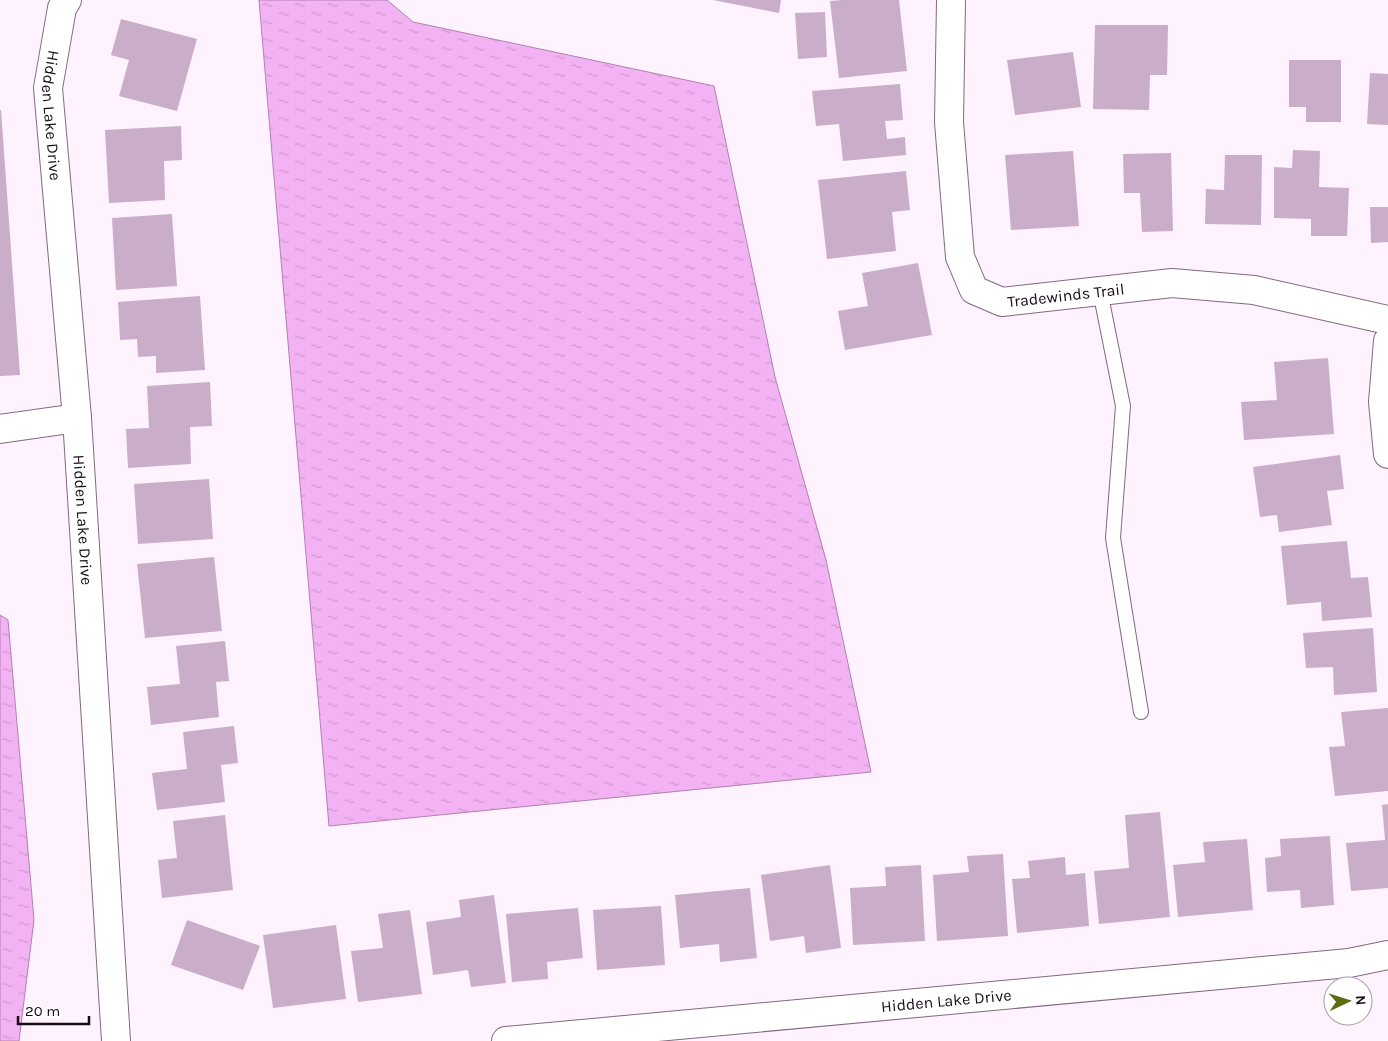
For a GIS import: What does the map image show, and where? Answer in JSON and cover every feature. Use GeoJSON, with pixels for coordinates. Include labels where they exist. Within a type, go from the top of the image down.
{"type":"FeatureCollection","features":[{"type":"Feature","properties":{"kind":"street","name":"Hidden Lake Drive"},"geometry":{"type":"LineString","coordinates":[[67,0],[62,8],[48,88],[77,418],[116,1041]]}},
{"type":"Feature","properties":{"kind":"street","name":"Tradewinds Trail"},"geometry":{"type":"LineString","coordinates":[[951,0],[950,122],[960,257],[974,290],[1002,302],[1172,283],[1254,290],[1388,320]]}},
{"type":"Feature","properties":{"kind":"street"},"geometry":{"type":"LineString","coordinates":[[1388,341],[1383,402],[1388,454]]}},
{"type":"Feature","properties":{"kind":"street"},"geometry":{"type":"LineString","coordinates":[[0,429],[77,418]]}},
{"type":"Feature","properties":{"kind":"street","name":"Hidden Lake Drive"},"geometry":{"type":"LineString","coordinates":[[506,1041],[1339,964],[1388,954]]}},
{"type":"Feature","properties":{"kind":"lane"},"geometry":{"type":"LineString","coordinates":[[1100,291],[1123,406],[1114,538],[1141,712]]}},
{"type":"Feature","properties":{"kind":"water"},"geometry":{"type":"Polygon","coordinates":[[[259,0],[387,0],[413,22],[714,86],[775,377],[826,560],[871,772],[329,826],[259,0]]]}},
{"type":"Feature","properties":{"kind":"water"},"geometry":{"type":"Polygon","coordinates":[[[0,615],[8,620],[34,920],[19,1041],[0,1041],[0,615]]]}},
{"type":"Feature","properties":{"kind":"building"},"geometry":{"type":"Polygon","coordinates":[[[713,0],[781,0],[779,13],[713,0]]]}},
{"type":"Feature","properties":{"kind":"building"},"geometry":{"type":"Polygon","coordinates":[[[899,0],[907,71],[839,78],[830,1],[899,0]]]}},
{"type":"Feature","properties":{"kind":"building"},"geometry":{"type":"Polygon","coordinates":[[[825,12],[827,57],[798,59],[795,13],[825,12]]]}},
{"type":"Feature","properties":{"kind":"building"},"geometry":{"type":"Polygon","coordinates":[[[121,19],[197,39],[177,111],[119,96],[129,60],[111,55],[121,19]]]}},
{"type":"Feature","properties":{"kind":"building"},"geometry":{"type":"Polygon","coordinates":[[[1095,25],[1168,25],[1167,75],[1150,75],[1149,110],[1093,109],[1095,25]]]}},
{"type":"Feature","properties":{"kind":"building"},"geometry":{"type":"Polygon","coordinates":[[[1073,52],[1081,107],[1015,115],[1007,60],[1073,52]]]}},
{"type":"Feature","properties":{"kind":"building"},"geometry":{"type":"Polygon","coordinates":[[[1289,60],[1341,60],[1341,122],[1306,122],[1306,107],[1289,107],[1289,60]]]}},
{"type":"Feature","properties":{"kind":"building"},"geometry":{"type":"Polygon","coordinates":[[[1370,73],[1388,74],[1388,125],[1367,124],[1370,73]]]}},
{"type":"Feature","properties":{"kind":"building"},"geometry":{"type":"Polygon","coordinates":[[[900,84],[903,120],[885,121],[887,139],[905,137],[906,155],[843,161],[839,124],[816,126],[812,91],[900,84]]]}},
{"type":"Feature","properties":{"kind":"building"},"geometry":{"type":"Polygon","coordinates":[[[0,110],[20,375],[0,376],[0,110]]]}},
{"type":"Feature","properties":{"kind":"building"},"geometry":{"type":"Polygon","coordinates":[[[181,126],[182,160],[164,161],[165,200],[109,203],[105,130],[181,126]]]}},
{"type":"Feature","properties":{"kind":"building"},"geometry":{"type":"Polygon","coordinates":[[[1293,150],[1320,151],[1319,187],[1349,188],[1347,236],[1311,236],[1311,219],[1274,218],[1274,167],[1292,168],[1293,150]]]}},
{"type":"Feature","properties":{"kind":"building"},"geometry":{"type":"Polygon","coordinates":[[[1073,151],[1079,226],[1011,230],[1005,155],[1073,151]]]}},
{"type":"Feature","properties":{"kind":"building"},"geometry":{"type":"Polygon","coordinates":[[[1171,153],[1173,231],[1142,232],[1140,193],[1124,193],[1123,154],[1171,153]]]}},
{"type":"Feature","properties":{"kind":"building"},"geometry":{"type":"Polygon","coordinates":[[[1225,155],[1262,155],[1261,225],[1205,224],[1206,189],[1224,190],[1225,155]]]}},
{"type":"Feature","properties":{"kind":"building"},"geometry":{"type":"Polygon","coordinates":[[[906,171],[910,210],[892,212],[896,251],[827,259],[818,180],[906,171]]]}},
{"type":"Feature","properties":{"kind":"building"},"geometry":{"type":"Polygon","coordinates":[[[1370,207],[1388,207],[1388,242],[1371,243],[1370,207]]]}},
{"type":"Feature","properties":{"kind":"building"},"geometry":{"type":"Polygon","coordinates":[[[172,214],[177,286],[116,290],[112,218],[172,214]]]}},
{"type":"Feature","properties":{"kind":"building"},"geometry":{"type":"Polygon","coordinates":[[[918,263],[932,335],[845,350],[838,311],[868,306],[862,273],[918,263]]]}},
{"type":"Feature","properties":{"kind":"building"},"geometry":{"type":"Polygon","coordinates":[[[200,296],[205,370],[156,373],[156,356],[138,357],[137,339],[120,340],[118,302],[200,296]]]}},
{"type":"Feature","properties":{"kind":"building"},"geometry":{"type":"Polygon","coordinates":[[[1328,358],[1334,434],[1244,440],[1241,402],[1277,400],[1274,362],[1328,358]]]}},
{"type":"Feature","properties":{"kind":"building"},"geometry":{"type":"Polygon","coordinates":[[[210,382],[212,426],[190,427],[191,464],[128,468],[126,429],[149,428],[147,386],[210,382]]]}},
{"type":"Feature","properties":{"kind":"building"},"geometry":{"type":"Polygon","coordinates":[[[1340,455],[1344,489],[1327,491],[1332,525],[1279,532],[1277,515],[1260,517],[1253,467],[1340,455]]]}},
{"type":"Feature","properties":{"kind":"building"},"geometry":{"type":"Polygon","coordinates":[[[209,479],[213,539],[138,544],[134,484],[209,479]]]}},
{"type":"Feature","properties":{"kind":"building"},"geometry":{"type":"Polygon","coordinates":[[[1347,541],[1351,578],[1368,577],[1372,617],[1322,621],[1321,602],[1287,605],[1281,546],[1347,541]]]}},
{"type":"Feature","properties":{"kind":"building"},"geometry":{"type":"Polygon","coordinates":[[[214,557],[222,631],[145,638],[137,564],[214,557]]]}},
{"type":"Feature","properties":{"kind":"building"},"geometry":{"type":"Polygon","coordinates":[[[1373,628],[1377,692],[1334,695],[1333,667],[1306,668],[1303,633],[1373,628]]]}},
{"type":"Feature","properties":{"kind":"building"},"geometry":{"type":"Polygon","coordinates":[[[225,641],[229,681],[216,682],[219,717],[151,725],[147,687],[180,684],[176,646],[225,641]]]}},
{"type":"Feature","properties":{"kind":"building"},"geometry":{"type":"Polygon","coordinates":[[[1388,708],[1388,791],[1335,796],[1329,747],[1345,746],[1341,712],[1388,708]]]}},
{"type":"Feature","properties":{"kind":"building"},"geometry":{"type":"Polygon","coordinates":[[[234,726],[238,763],[221,765],[225,802],[157,810],[152,773],[187,769],[183,732],[234,726]]]}},
{"type":"Feature","properties":{"kind":"building"},"geometry":{"type":"Polygon","coordinates":[[[1388,804],[1388,888],[1351,891],[1346,843],[1385,840],[1382,805],[1388,804]]]}},
{"type":"Feature","properties":{"kind":"building"},"geometry":{"type":"Polygon","coordinates":[[[1160,812],[1170,917],[1099,924],[1094,871],[1129,868],[1125,815],[1160,812]]]}},
{"type":"Feature","properties":{"kind":"building"},"geometry":{"type":"Polygon","coordinates":[[[225,815],[233,890],[162,898],[158,860],[177,858],[173,821],[225,815]]]}},
{"type":"Feature","properties":{"kind":"building"},"geometry":{"type":"Polygon","coordinates":[[[1330,836],[1334,905],[1301,908],[1300,890],[1267,892],[1265,858],[1281,856],[1280,839],[1330,836]]]}},
{"type":"Feature","properties":{"kind":"building"},"geometry":{"type":"Polygon","coordinates":[[[1247,839],[1253,910],[1178,917],[1173,865],[1205,862],[1203,842],[1247,839]]]}},
{"type":"Feature","properties":{"kind":"building"},"geometry":{"type":"Polygon","coordinates":[[[1003,854],[1008,936],[937,941],[933,875],[969,872],[967,856],[1003,854]]]}},
{"type":"Feature","properties":{"kind":"building"},"geometry":{"type":"Polygon","coordinates":[[[1065,857],[1066,875],[1085,873],[1089,926],[1017,933],[1012,879],[1030,878],[1028,861],[1065,857]]]}},
{"type":"Feature","properties":{"kind":"building"},"geometry":{"type":"Polygon","coordinates":[[[830,865],[841,948],[806,953],[804,936],[770,941],[761,875],[830,865]]]}},
{"type":"Feature","properties":{"kind":"building"},"geometry":{"type":"Polygon","coordinates":[[[921,865],[925,941],[853,945],[850,888],[886,886],[885,867],[921,865]]]}},
{"type":"Feature","properties":{"kind":"building"},"geometry":{"type":"Polygon","coordinates":[[[750,888],[757,958],[720,962],[719,944],[680,948],[675,895],[750,888]]]}},
{"type":"Feature","properties":{"kind":"building"},"geometry":{"type":"Polygon","coordinates":[[[494,895],[506,983],[471,987],[468,970],[433,975],[426,922],[461,917],[459,900],[494,895]]]}},
{"type":"Feature","properties":{"kind":"building"},"geometry":{"type":"Polygon","coordinates":[[[661,906],[665,965],[597,970],[593,910],[661,906]]]}},
{"type":"Feature","properties":{"kind":"building"},"geometry":{"type":"Polygon","coordinates":[[[578,908],[583,958],[547,962],[548,979],[512,982],[506,914],[578,908]]]}},
{"type":"Feature","properties":{"kind":"building"},"geometry":{"type":"Polygon","coordinates":[[[410,910],[422,994],[358,1002],[351,951],[383,948],[378,914],[410,910]]]}},
{"type":"Feature","properties":{"kind":"building"},"geometry":{"type":"Polygon","coordinates":[[[187,920],[260,946],[243,990],[171,965],[187,920]]]}},
{"type":"Feature","properties":{"kind":"building"},"geometry":{"type":"Polygon","coordinates":[[[336,925],[346,999],[273,1008],[263,935],[336,925]]]}}]}
